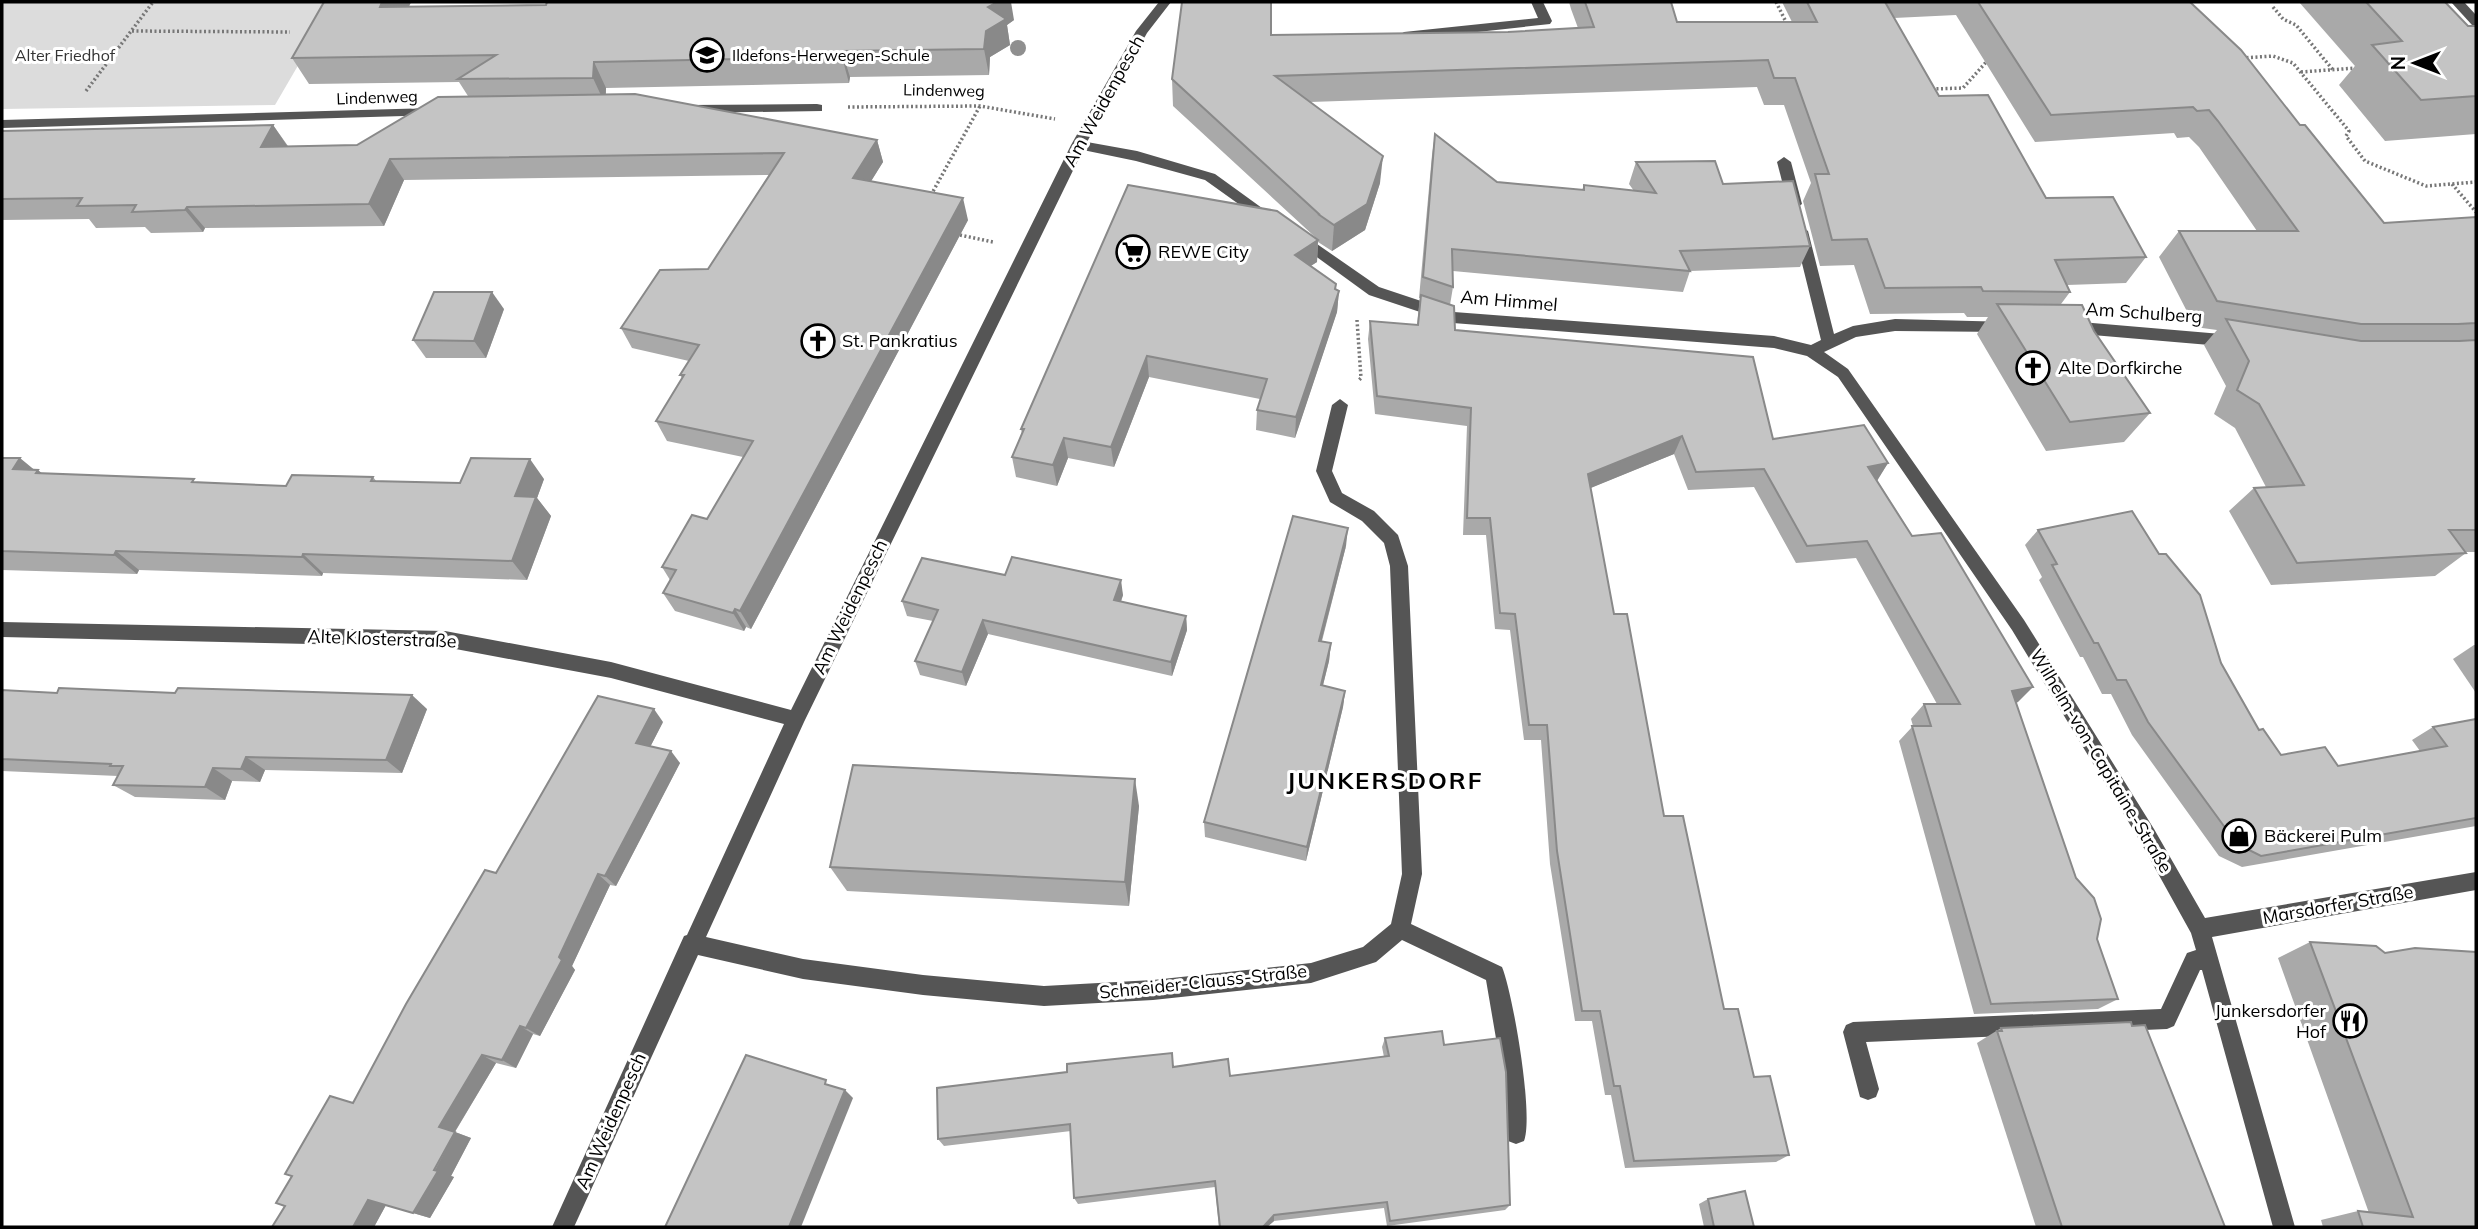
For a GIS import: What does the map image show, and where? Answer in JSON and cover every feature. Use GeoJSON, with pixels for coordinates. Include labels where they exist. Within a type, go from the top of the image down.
{"type":"FeatureCollection","features":[{"type":"Feature","properties":{"kind":"street","name":"Am Weidenpesch"},"geometry":{"type":"LineString","coordinates":[[563,1227],[796,719],[1087,126],[1142,31],[1165,2]]}},
{"type":"Feature","properties":{"kind":"street"},"geometry":{"type":"LineString","coordinates":[[1385,37],[1546,21],[1536,2]]}},
{"type":"Feature","properties":{"kind":"street"},"geometry":{"type":"LineString","coordinates":[[2458,2],[2476,22]]}},
{"type":"Feature","properties":{"kind":"street"},"geometry":{"type":"LineString","coordinates":[[669,109],[817,108]]}},
{"type":"Feature","properties":{"kind":"street","name":"Lindenweg"},"geometry":{"type":"LineString","coordinates":[[2,124],[122,123],[453,112]]}},
{"type":"Feature","properties":{"kind":"street","name":"Am Himmel"},"geometry":{"type":"LineString","coordinates":[[1078,145],[1137,156],[1210,177],[1374,291],[1453,317],[1774,342],[1812,351]]}},
{"type":"Feature","properties":{"kind":"street"},"geometry":{"type":"LineString","coordinates":[[1784,162],[1829,344]]}},
{"type":"Feature","properties":{"kind":"street"},"geometry":{"type":"LineString","coordinates":[[1812,351],[1853,332],[1895,325],[2021,327]]}},
{"type":"Feature","properties":{"kind":"street","name":"Am Schulberg"},"geometry":{"type":"LineString","coordinates":[[2049,327],[2186,335],[2254,344]]}},
{"type":"Feature","properties":{"kind":"street","name":"Wilhelm-von-Capitaine-Straße"},"geometry":{"type":"LineString","coordinates":[[1812,351],[1843,373],[2018,625],[2147,835],[2200,929],[2284,1227]]}},
{"type":"Feature","properties":{"kind":"street"},"geometry":{"type":"LineString","coordinates":[[1340,405],[1324,471],[1336,497],[1368,516],[1392,540],[1399,566],[1412,874],[1400,929],[1495,974],[1516,1091],[1516,1133]]}},
{"type":"Feature","properties":{"kind":"street","name":"Alte Klosterstraße"},"geometry":{"type":"LineString","coordinates":[[2,629],[445,639],[611,670],[796,719]]}},
{"type":"Feature","properties":{"kind":"street","name":"Marsdorfer Straße"},"geometry":{"type":"LineString","coordinates":[[2200,929],[2476,881]]}},
{"type":"Feature","properties":{"kind":"street","name":"Schneider-Clauss-Straße"},"geometry":{"type":"LineString","coordinates":[[691,943],[803,969],[923,985],[1044,996],[1153,990],[1311,973],[1369,955],[1400,929]]}},
{"type":"Feature","properties":{"kind":"street"},"geometry":{"type":"LineString","coordinates":[[1868,1089],[1853,1032],[2167,1019],[2194,960],[2209,960]]}},
{"type":"Feature","properties":{"kind":"path"},"geometry":{"type":"LineString","coordinates":[[83,96],[153,2]]}},
{"type":"Feature","properties":{"kind":"path"},"geometry":{"type":"LineString","coordinates":[[1776,2],[1792,33]]}},
{"type":"Feature","properties":{"kind":"path"},"geometry":{"type":"LineString","coordinates":[[2273,7],[2283,19],[2296,25],[2333,70]]}},
{"type":"Feature","properties":{"kind":"path"},"geometry":{"type":"LineString","coordinates":[[131,31],[290,32]]}},
{"type":"Feature","properties":{"kind":"path"},"geometry":{"type":"LineString","coordinates":[[1921,90],[1963,88],[1994,53]]}},
{"type":"Feature","properties":{"kind":"path"},"geometry":{"type":"LineString","coordinates":[[2236,58],[2273,56],[2292,63],[2349,131],[2346,136],[2365,161],[2426,186],[2476,182]]}},
{"type":"Feature","properties":{"kind":"path"},"geometry":{"type":"LineString","coordinates":[[2301,72],[2356,68]]}},
{"type":"Feature","properties":{"kind":"path"},"geometry":{"type":"LineString","coordinates":[[928,199],[980,106]]}},
{"type":"Feature","properties":{"kind":"path","name":"Lindenweg"},"geometry":{"type":"LineString","coordinates":[[817,108],[980,106],[1087,126]]}},
{"type":"Feature","properties":{"kind":"path"},"geometry":{"type":"LineString","coordinates":[[2452,184],[2476,212]]}},
{"type":"Feature","properties":{"kind":"path"},"geometry":{"type":"LineString","coordinates":[[1340,405],[1361,378],[1356,310],[1374,291]]}},
{"type":"Feature","properties":{"kind":"green space","name":"Alter Friedhof"},"geometry":{"type":"Polygon","coordinates":[[[2,2],[335,2],[275,105],[2,109],[2,2]]]}},
{"type":"Feature","properties":{"kind":"building"},"geometry":{"type":"Polygon","coordinates":[[[324,2],[382,2],[380,7],[546,5],[547,2],[997,2],[988,7],[1006,19],[986,31],[984,49],[842,51],[842,57],[594,62],[593,78],[458,79],[496,55],[292,58],[324,2]]]}},
{"type":"Feature","properties":{"kind":"building"},"geometry":{"type":"Polygon","coordinates":[[[1182,2],[1271,2],[1271,35],[1508,32],[1594,27],[1585,2],[1671,2],[1677,22],[1817,22],[1807,2],[1885,2],[1939,96],[1988,95],[2046,198],[2113,197],[2146,257],[2055,260],[2070,292],[1983,291],[1981,287],[1885,288],[1867,239],[1832,240],[1815,174],[1829,174],[1795,78],[1774,78],[1768,60],[1275,76],[1383,156],[1367,204],[1334,225],[1318,214],[1320,215],[1172,79],[1182,2]]]}},
{"type":"Feature","properties":{"kind":"building"},"geometry":{"type":"Polygon","coordinates":[[[1978,2],[2190,2],[2241,50],[2300,125],[2305,125],[2384,223],[2476,217],[2476,323],[2361,324],[2217,301],[2179,231],[2298,231],[2218,121],[2209,110],[2197,111],[2193,107],[2051,115],[1978,2]]]}},
{"type":"Feature","properties":{"kind":"building"},"geometry":{"type":"Polygon","coordinates":[[[2366,2],[2445,2],[2468,26],[2476,26],[2476,96],[2421,100],[2372,45],[2402,41],[2366,2]]]}},
{"type":"Feature","properties":{"kind":"building"},"geometry":{"type":"Polygon","coordinates":[[[635,94],[877,140],[853,178],[963,198],[740,611],[735,609],[733,613],[663,593],[676,570],[662,567],[692,515],[707,519],[753,441],[656,421],[699,345],[621,328],[660,270],[708,269],[784,153],[390,159],[369,204],[187,207],[185,210],[132,212],[136,205],[77,206],[82,198],[2,199],[2,131],[273,125],[261,147],[357,145],[438,97],[635,94]]]}},
{"type":"Feature","properties":{"kind":"building"},"geometry":{"type":"Polygon","coordinates":[[[1435,134],[1497,182],[1584,190],[1584,185],[1656,193],[1636,162],[1715,161],[1723,184],[1793,181],[1810,246],[1680,251],[1690,271],[1452,249],[1453,287],[1423,277],[1435,134]]]}},
{"type":"Feature","properties":{"kind":"building"},"geometry":{"type":"Polygon","coordinates":[[[1128,185],[1277,211],[1318,240],[1295,255],[1336,284],[1335,289],[1339,291],[1296,417],[1257,410],[1267,379],[1147,356],[1111,447],[1064,438],[1053,465],[1012,457],[1024,429],[1021,429],[1128,185]]]}},
{"type":"Feature","properties":{"kind":"building"},"geometry":{"type":"Polygon","coordinates":[[[434,292],[492,292],[474,341],[413,340],[434,292]]]}},
{"type":"Feature","properties":{"kind":"building"},"geometry":{"type":"Polygon","coordinates":[[[1421,295],[1454,306],[1455,330],[1753,357],[1773,439],[1864,425],[1888,463],[1868,467],[1912,536],[1941,533],[2033,687],[2012,691],[2076,878],[2094,898],[2101,919],[2097,939],[2118,999],[1991,1004],[1912,726],[1931,726],[1924,704],[1960,704],[1867,541],[1807,546],[1764,469],[1696,472],[1682,436],[1588,474],[1614,614],[1627,614],[1664,816],[1683,816],[1724,1009],[1738,1009],[1754,1077],[1770,1076],[1789,1155],[1634,1161],[1620,1086],[1614,1086],[1600,1011],[1582,1011],[1557,851],[1547,725],[1529,725],[1515,614],[1500,613],[1490,518],[1467,518],[1471,408],[1377,396],[1370,321],[1418,325],[1421,295]]]}},
{"type":"Feature","properties":{"kind":"building"},"geometry":{"type":"Polygon","coordinates":[[[1997,304],[2082,305],[2094,331],[2150,413],[2070,422],[1997,304]]]}},
{"type":"Feature","properties":{"kind":"building"},"geometry":{"type":"Polygon","coordinates":[[[2226,319],[2361,341],[2476,340],[2476,530],[2449,530],[2466,553],[2297,563],[2254,488],[2304,485],[2259,404],[2237,390],[2249,361],[2226,319]]]}},
{"type":"Feature","properties":{"kind":"building"},"geometry":{"type":"Polygon","coordinates":[[[2,458],[20,458],[13,469],[38,470],[36,473],[194,479],[192,482],[286,486],[292,475],[373,477],[371,481],[460,483],[471,458],[530,459],[515,496],[536,497],[512,561],[303,554],[302,557],[116,551],[114,555],[2,551],[2,458]]]}},
{"type":"Feature","properties":{"kind":"building"},"geometry":{"type":"Polygon","coordinates":[[[2132,511],[2159,554],[2166,554],[2200,595],[2221,663],[2259,730],[2263,729],[2281,755],[2325,747],[2338,766],[2447,746],[2433,727],[2476,719],[2476,818],[2261,856],[2237,844],[2148,722],[2126,680],[2117,680],[2052,565],[2057,564],[2038,530],[2132,511]]]}},
{"type":"Feature","properties":{"kind":"building"},"geometry":{"type":"Polygon","coordinates":[[[1293,516],[1348,528],[1319,641],[1331,643],[1321,685],[1345,691],[1307,847],[1204,822],[1293,516]]]}},
{"type":"Feature","properties":{"kind":"building"},"geometry":{"type":"Polygon","coordinates":[[[1012,557],[1121,580],[1114,600],[1186,616],[1171,662],[983,620],[962,672],[915,661],[938,610],[902,601],[922,558],[1005,575],[1012,557]]]}},
{"type":"Feature","properties":{"kind":"building"},"geometry":{"type":"Polygon","coordinates":[[[59,688],[175,693],[178,688],[412,695],[386,760],[246,757],[241,769],[213,768],[205,787],[113,785],[123,766],[2,759],[2,690],[57,693],[59,688]]]}},
{"type":"Feature","properties":{"kind":"building"},"geometry":{"type":"Polygon","coordinates":[[[598,696],[654,709],[636,743],[671,751],[605,876],[598,874],[559,957],[562,960],[526,1028],[520,1026],[502,1060],[482,1055],[439,1127],[455,1132],[434,1170],[438,1171],[413,1213],[368,1200],[353,1227],[272,1227],[285,1206],[276,1203],[292,1176],[285,1174],[330,1096],[353,1103],[406,1004],[485,870],[496,873],[598,696]]]}},
{"type":"Feature","properties":{"kind":"building"},"geometry":{"type":"Polygon","coordinates":[[[853,765],[1135,779],[1125,882],[830,867],[853,765]]]}},
{"type":"Feature","properties":{"kind":"building"},"geometry":{"type":"Polygon","coordinates":[[[2310,942],[2376,946],[2385,953],[2415,948],[2476,952],[2476,1227],[2363,1227],[2358,1211],[2413,1217],[2310,942]]]}},
{"type":"Feature","properties":{"kind":"building"},"geometry":{"type":"Polygon","coordinates":[[[2131,1022],[2132,1026],[2145,1025],[2225,1227],[2062,1227],[1997,1031],[2002,1031],[2001,1028],[2131,1022]]]}},
{"type":"Feature","properties":{"kind":"building"},"geometry":{"type":"Polygon","coordinates":[[[1442,1031],[1444,1045],[1500,1038],[1506,1072],[1510,1205],[1390,1221],[1387,1202],[1274,1215],[1263,1227],[1220,1227],[1215,1181],[1074,1198],[1070,1124],[938,1139],[937,1088],[1067,1072],[1067,1064],[1172,1053],[1173,1067],[1228,1059],[1230,1076],[1389,1056],[1385,1038],[1442,1031]]]}},
{"type":"Feature","properties":{"kind":"building"},"geometry":{"type":"Polygon","coordinates":[[[746,1055],[826,1080],[825,1084],[845,1090],[789,1227],[665,1227],[746,1055]]]}},
{"type":"Feature","properties":{"kind":"building"},"geometry":{"type":"Polygon","coordinates":[[[1745,1191],[1754,1227],[1714,1227],[1708,1199],[1745,1191]]]}},
{"type":"Feature","properties":{"kind":"place","name":"Ildefons-Herwegen-Schule"},"geometry":{"type":"Point","coordinates":[707,55]}},
{"type":"Feature","properties":{"kind":"place","name":"REWE City"},"geometry":{"type":"Point","coordinates":[1133,252]}},
{"type":"Feature","properties":{"kind":"place","name":"St. Pankratius"},"geometry":{"type":"Point","coordinates":[818,341]}},
{"type":"Feature","properties":{"kind":"place","name":"Alte Dorfkirche"},"geometry":{"type":"Point","coordinates":[2033,368]}},
{"type":"Feature","properties":{"kind":"place","name":"Bäckerei Pulm"},"geometry":{"type":"Point","coordinates":[2239,836]}},
{"type":"Feature","properties":{"kind":"place","name":"Junkersdorfer Hof"},"geometry":{"type":"Point","coordinates":[2350,1021]}},
{"type":"Feature","properties":{"kind":"district","name":"JUNKERSDORF"},"geometry":{"type":"Point","coordinates":[1385,781]}}]}
